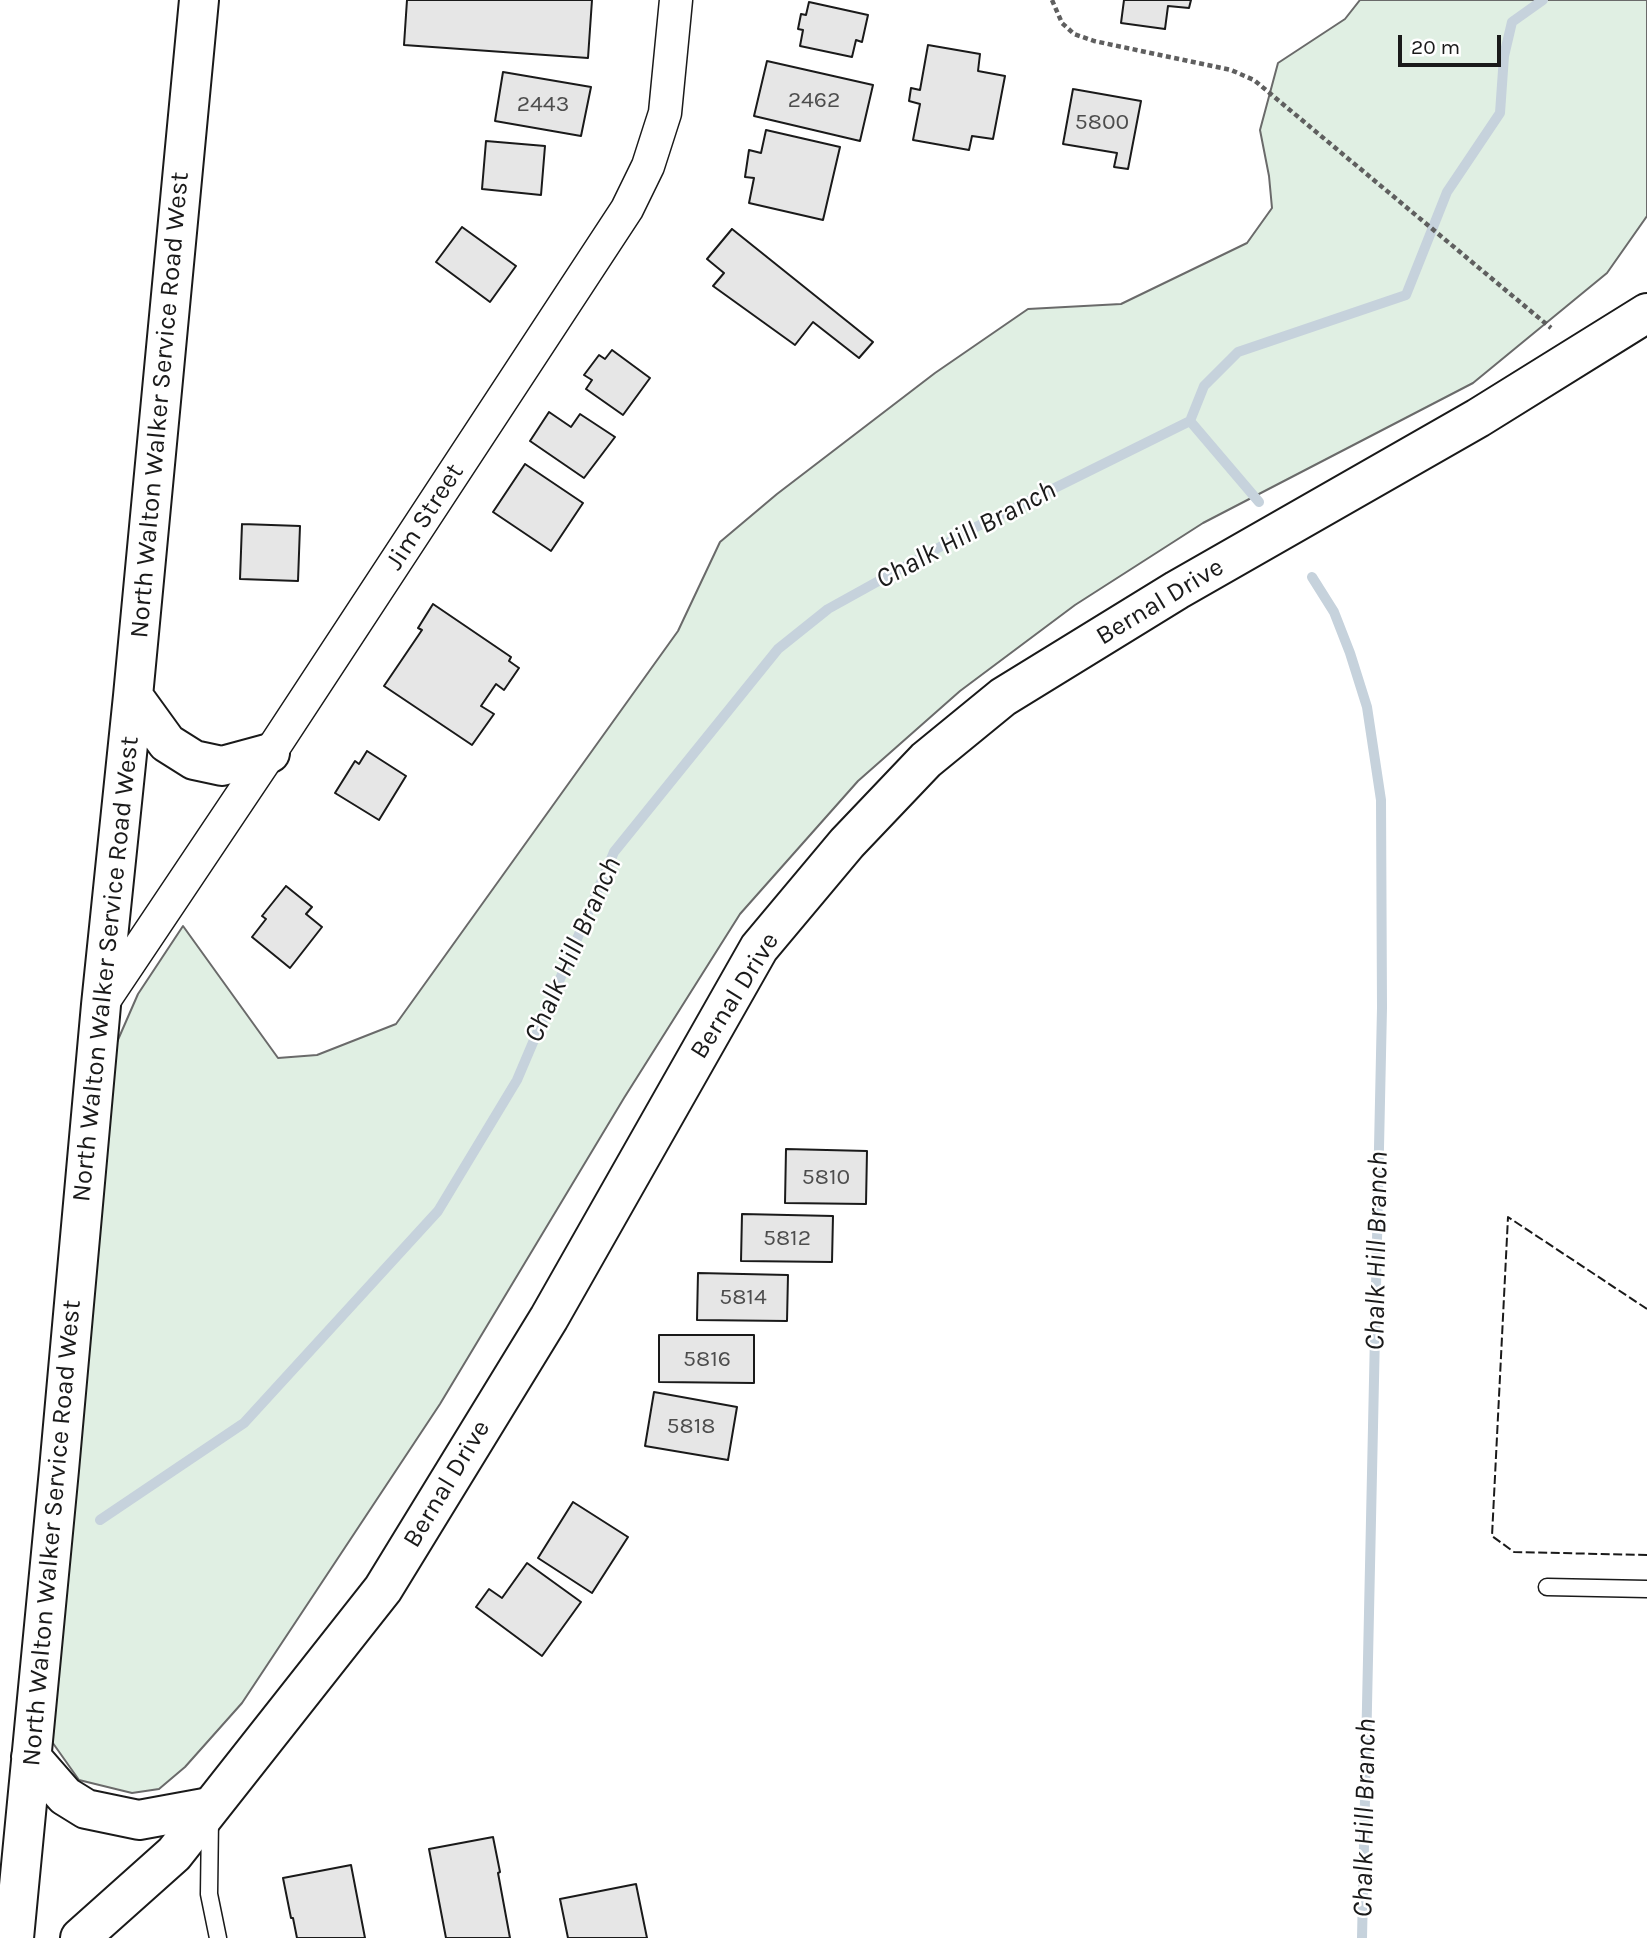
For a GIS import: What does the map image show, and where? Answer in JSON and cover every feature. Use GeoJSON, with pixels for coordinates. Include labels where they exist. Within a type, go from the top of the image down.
{"type":"FeatureCollection","features":[{"type":"Feature","properties":{"kind":"main road","name":"North Walton Walker Service Road West"},"geometry":{"type":"LineString","coordinates":[[14,1938],[199,0]]}},
{"type":"Feature","properties":{"kind":"main road","name":"Bernal Drive"},"geometry":{"type":"LineString","coordinates":[[80,1938],[174,1854],[383,1590],[548,1318],[760,948],[847,843],[926,760],[1003,697],[1177,590],[1478,418],[1647,313]]}},
{"type":"Feature","properties":{"kind":"main road"},"geometry":{"type":"LineString","coordinates":[[133,696],[167,743],[194,760],[222,766],[270,753]]}},
{"type":"Feature","properties":{"kind":"main road"},"geometry":{"type":"LineString","coordinates":[[31,1758],[65,1796],[86,1809],[139,1820],[210,1807]]}},
{"type":"Feature","properties":{"kind":"street","name":"Jim Street"},"geometry":{"type":"LineString","coordinates":[[101,1005],[627,209],[648,166],[665,113],[676,0]]}},
{"type":"Feature","properties":{"kind":"lane"},"geometry":{"type":"LineString","coordinates":[[1547,1587],[1647,1589]]}},
{"type":"Feature","properties":{"kind":"lane"},"geometry":{"type":"LineString","coordinates":[[210,1807],[209,1894],[218,1938]]}},
{"type":"Feature","properties":{"kind":"path"},"geometry":{"type":"LineString","coordinates":[[1052,0],[1062,23],[1074,34],[1094,41],[1231,70],[1254,80],[1553,330]]}},
{"type":"Feature","properties":{"kind":"green space"},"geometry":{"type":"Polygon","coordinates":[[[1360,0],[1647,0],[1647,216],[1607,273],[1473,383],[1203,523],[1075,605],[960,691],[858,781],[740,914],[624,1098],[440,1404],[242,1703],[185,1767],[159,1789],[132,1793],[79,1780],[50,1739],[117,1042],[138,994],[183,926],[278,1058],[317,1055],[396,1024],[678,631],[720,542],[777,494],[935,373],[1028,309],[1121,304],[1247,243],[1272,208],[1260,130],[1278,63],[1345,19],[1360,0]]]}},
{"type":"Feature","properties":{"kind":"building"},"geometry":{"type":"Polygon","coordinates":[[[407,0],[592,0],[588,58],[404,45],[407,0]]]}},
{"type":"Feature","properties":{"kind":"building"},"geometry":{"type":"Polygon","coordinates":[[[1124,0],[1191,0],[1189,8],[1168,6],[1165,29],[1121,23],[1124,0]]]}},
{"type":"Feature","properties":{"kind":"building"},"geometry":{"type":"Polygon","coordinates":[[[809,2],[868,15],[862,42],[856,40],[852,57],[800,46],[803,30],[798,29],[801,14],[806,15],[809,2]]]}},
{"type":"Feature","properties":{"kind":"building"},"geometry":{"type":"Polygon","coordinates":[[[928,45],[980,54],[978,71],[1005,76],[993,139],[972,136],[969,150],[913,140],[920,104],[909,101],[911,88],[920,90],[928,45]]]}},
{"type":"Feature","properties":{"kind":"building"},"geometry":{"type":"Polygon","coordinates":[[[767,61],[873,85],[860,141],[754,116],[767,61]]]}},
{"type":"Feature","properties":{"kind":"building"},"geometry":{"type":"Polygon","coordinates":[[[503,72],[591,87],[581,136],[495,121],[503,72]]]}},
{"type":"Feature","properties":{"kind":"building"},"geometry":{"type":"Polygon","coordinates":[[[1073,89],[1141,101],[1128,169],[1114,167],[1117,153],[1063,144],[1073,89]]]}},
{"type":"Feature","properties":{"kind":"building"},"geometry":{"type":"Polygon","coordinates":[[[766,130],[840,147],[823,220],[749,203],[754,178],[745,177],[749,150],[761,153],[766,130]]]}},
{"type":"Feature","properties":{"kind":"building"},"geometry":{"type":"Polygon","coordinates":[[[486,141],[545,146],[541,195],[482,189],[486,141]]]}},
{"type":"Feature","properties":{"kind":"building"},"geometry":{"type":"Polygon","coordinates":[[[462,227],[516,266],[490,302],[436,262],[462,227]]]}},
{"type":"Feature","properties":{"kind":"building"},"geometry":{"type":"Polygon","coordinates":[[[732,229],[873,342],[859,358],[813,322],[795,345],[713,286],[724,273],[707,259],[732,229]]]}},
{"type":"Feature","properties":{"kind":"building"},"geometry":{"type":"Polygon","coordinates":[[[612,350],[650,378],[623,415],[586,389],[592,380],[584,375],[599,355],[605,359],[612,350]]]}},
{"type":"Feature","properties":{"kind":"building"},"geometry":{"type":"Polygon","coordinates":[[[549,412],[571,427],[580,414],[615,437],[584,478],[530,441],[549,412]]]}},
{"type":"Feature","properties":{"kind":"building"},"geometry":{"type":"Polygon","coordinates":[[[525,464],[583,503],[551,551],[493,512],[525,464]]]}},
{"type":"Feature","properties":{"kind":"building"},"geometry":{"type":"Polygon","coordinates":[[[242,524],[300,526],[298,581],[240,579],[242,524]]]}},
{"type":"Feature","properties":{"kind":"building"},"geometry":{"type":"Polygon","coordinates":[[[433,604],[511,657],[509,661],[519,668],[504,690],[496,684],[481,706],[494,714],[472,745],[384,686],[422,630],[418,628],[433,604]]]}},
{"type":"Feature","properties":{"kind":"building"},"geometry":{"type":"Polygon","coordinates":[[[367,751],[406,776],[379,820],[335,793],[355,761],[359,764],[367,751]]]}},
{"type":"Feature","properties":{"kind":"building"},"geometry":{"type":"Polygon","coordinates":[[[286,886],[312,907],[306,914],[322,927],[290,968],[252,937],[266,919],[262,916],[286,886]]]}},
{"type":"Feature","properties":{"kind":"building"},"geometry":{"type":"Polygon","coordinates":[[[786,1149],[867,1151],[866,1204],[785,1203],[786,1149]]]}},
{"type":"Feature","properties":{"kind":"building"},"geometry":{"type":"Polygon","coordinates":[[[742,1214],[833,1216],[832,1262],[741,1261],[742,1214]]]}},
{"type":"Feature","properties":{"kind":"building"},"geometry":{"type":"Polygon","coordinates":[[[698,1273],[788,1275],[787,1321],[697,1320],[698,1273]]]}},
{"type":"Feature","properties":{"kind":"building"},"geometry":{"type":"Polygon","coordinates":[[[659,1335],[754,1335],[754,1383],[659,1382],[659,1335]]]}},
{"type":"Feature","properties":{"kind":"building"},"geometry":{"type":"Polygon","coordinates":[[[654,1392],[737,1407],[728,1460],[645,1446],[654,1392]]]}},
{"type":"Feature","properties":{"kind":"building"},"geometry":{"type":"Polygon","coordinates":[[[573,1502],[628,1537],[592,1593],[538,1558],[573,1502]]]}},
{"type":"Feature","properties":{"kind":"building"},"geometry":{"type":"Polygon","coordinates":[[[527,1563],[581,1602],[542,1656],[476,1607],[489,1589],[502,1598],[527,1563]]]}},
{"type":"Feature","properties":{"kind":"building"},"geometry":{"type":"Polygon","coordinates":[[[493,1837],[510,1938],[446,1938],[429,1849],[493,1837]]]}},
{"type":"Feature","properties":{"kind":"building"},"geometry":{"type":"Polygon","coordinates":[[[351,1865],[365,1938],[297,1938],[283,1878],[351,1865]]]}},
{"type":"Feature","properties":{"kind":"building"},"geometry":{"type":"Polygon","coordinates":[[[636,1884],[647,1938],[568,1938],[560,1899],[636,1884]]]}},
{"type":"Feature","properties":{"kind":"waterway","name":"Chalk Hill Branch"},"geometry":{"type":"LineString","coordinates":[[1259,502],[1190,421],[1204,386],[1238,352],[1406,295],[1447,192],[1500,113],[1504,56],[1512,22],[1543,0]]}},
{"type":"Feature","properties":{"kind":"waterway","name":"Chalk Hill Branch"},"geometry":{"type":"LineString","coordinates":[[100,1520],[244,1423],[438,1211],[517,1080],[614,852],[778,649],[828,609],[976,527],[1190,421]]}},
{"type":"Feature","properties":{"kind":"waterway","name":"Chalk Hill Branch"},"geometry":{"type":"LineString","coordinates":[[1312,577],[1334,612],[1367,707],[1381,800],[1382,1008],[1362,1938]]}},
{"type":"Feature","properties":{"kind":"fence"},"geometry":{"type":"LineString","coordinates":[[1647,1309],[1508,1217],[1492,1536],[1514,1552],[1647,1555]]}}]}
